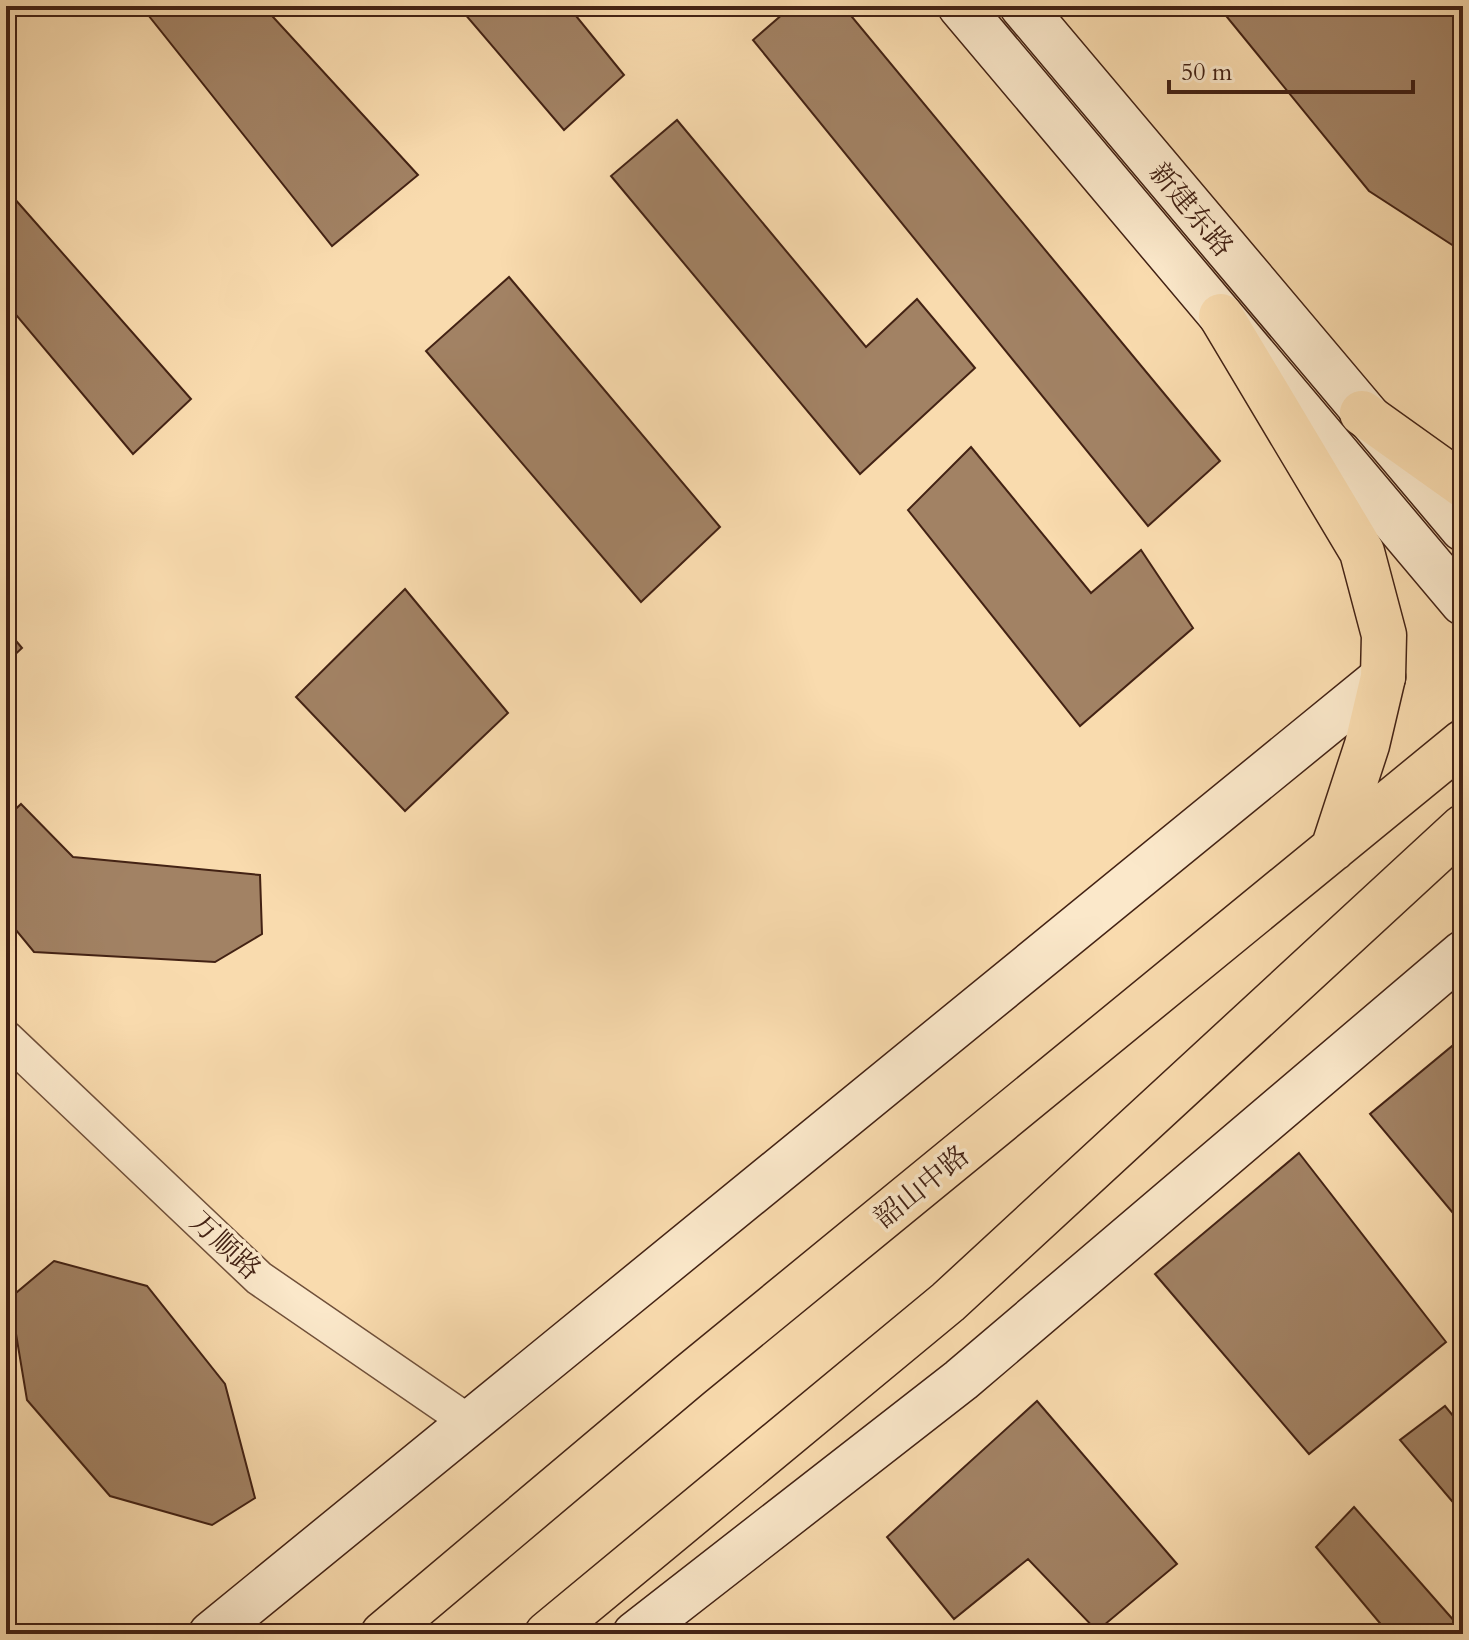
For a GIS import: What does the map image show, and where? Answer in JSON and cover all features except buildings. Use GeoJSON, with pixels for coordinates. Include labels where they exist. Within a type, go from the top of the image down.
{"type":"FeatureCollection","features":[{"type":"Feature","properties":{"kind":"main road"},"geometry":{"type":"LineString","coordinates":[[1221,316],[1362,552],[1384,635],[1383,677],[1367,745],[1333,849]]}},
{"type":"Feature","properties":{"kind":"main road"},"geometry":{"type":"LineString","coordinates":[[1362,413],[1463,485]]}},
{"type":"Feature","properties":{"kind":"main road","name":"韶山中路"},"geometry":{"type":"LineString","coordinates":[[383,1634],[689,1376],[1463,742]]}},
{"type":"Feature","properties":{"kind":"main road"},"geometry":{"type":"LineString","coordinates":[[547,1634],[948,1302],[1463,827]]}},
{"type":"Feature","properties":{"kind":"main road"},"geometry":{"type":"LineString","coordinates":[[1371,911],[1463,869]]}},
{"type":"Feature","properties":{"kind":"street","name":"新建东路"},"geometry":{"type":"LineString","coordinates":[[960,6],[1463,603]]}},
{"type":"Feature","properties":{"kind":"street","name":"新建东路"},"geometry":{"type":"LineString","coordinates":[[1022,6],[1362,413],[1463,529]]}},
{"type":"Feature","properties":{"kind":"street"},"geometry":{"type":"LineString","coordinates":[[211,1634],[1383,677]]}},
{"type":"Feature","properties":{"kind":"street"},"geometry":{"type":"LineString","coordinates":[[635,1634],[961,1380],[1463,953]]}},
{"type":"Feature","properties":{"kind":"street","name":"万顺路"},"geometry":{"type":"LineString","coordinates":[[6,1038],[259,1278],[470,1423]]}}]}
